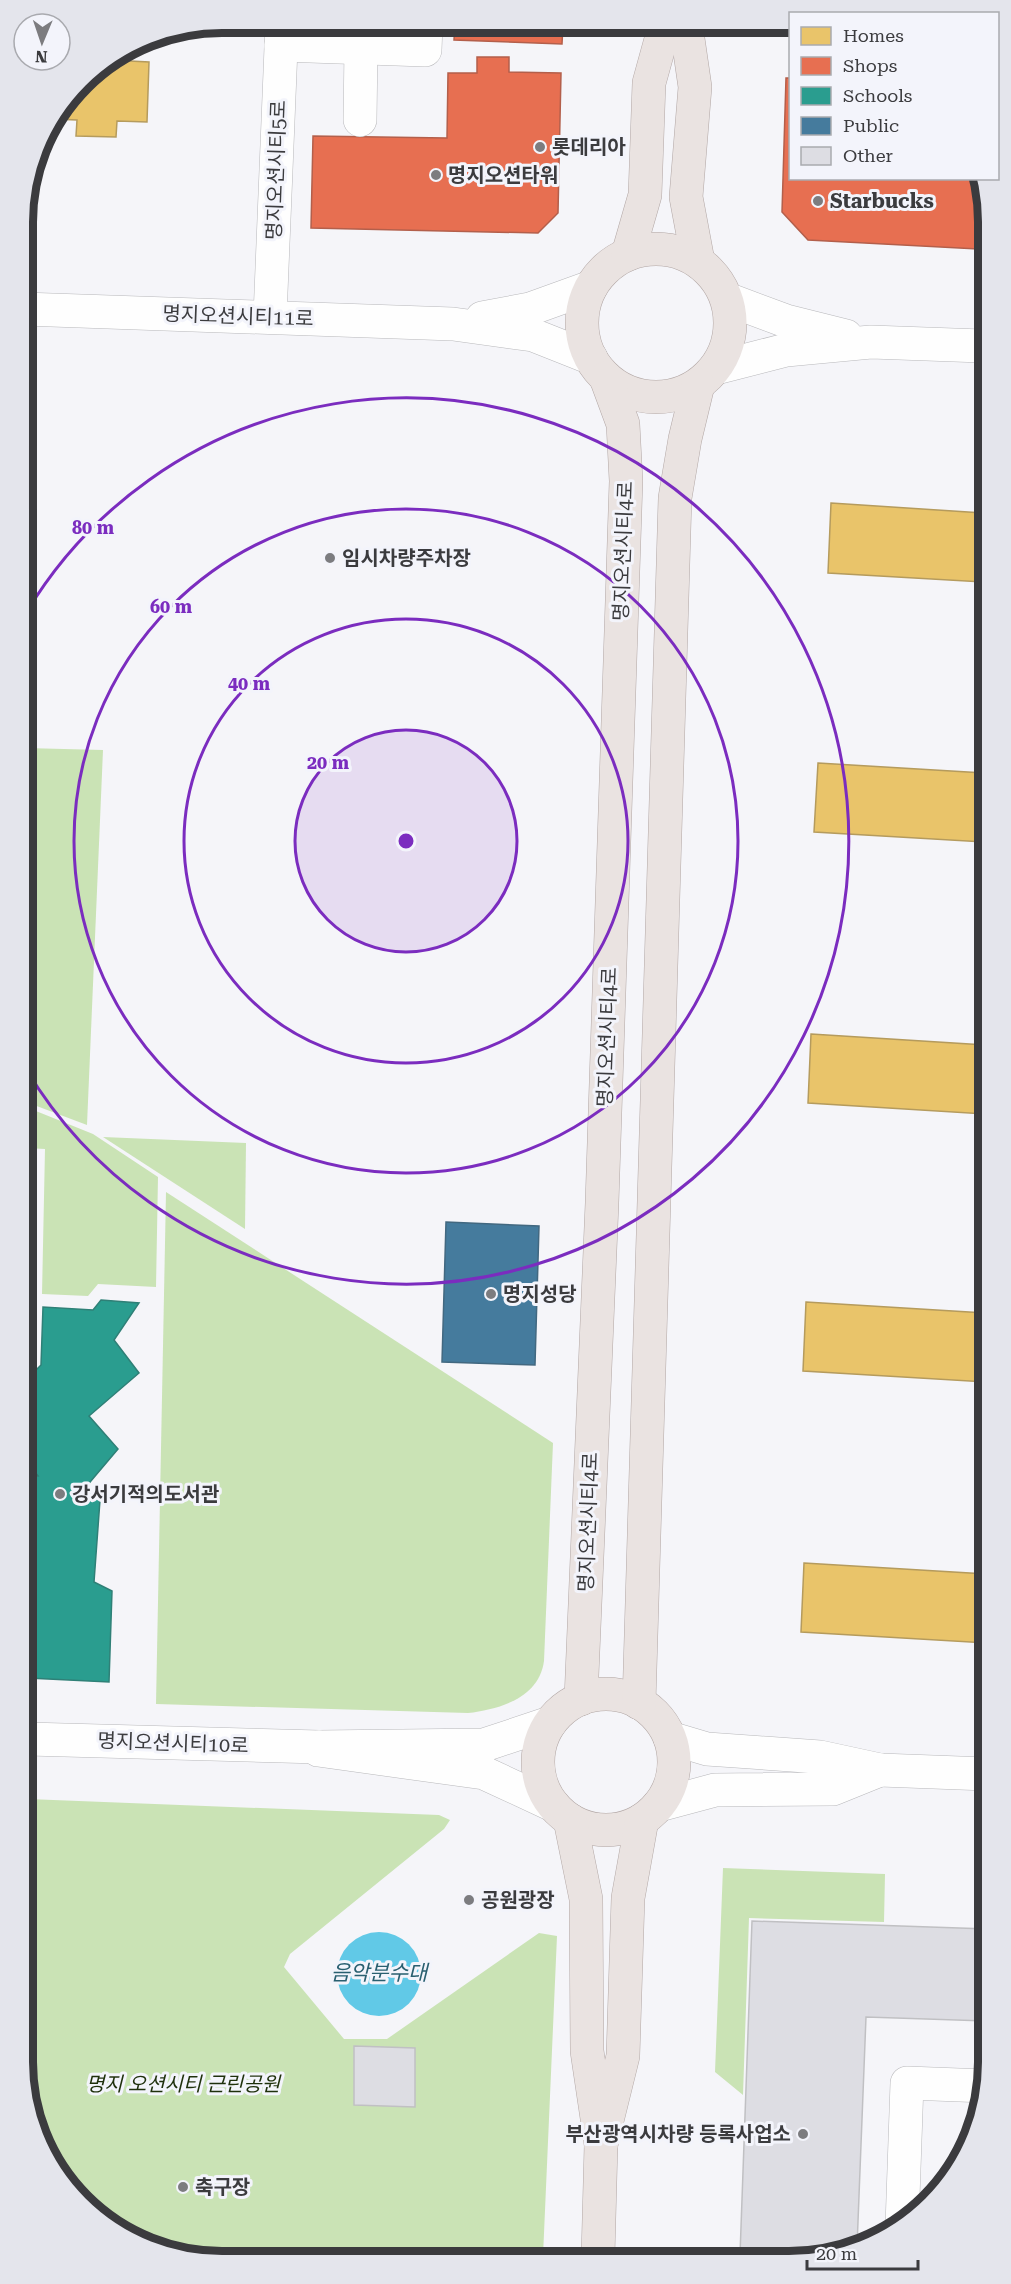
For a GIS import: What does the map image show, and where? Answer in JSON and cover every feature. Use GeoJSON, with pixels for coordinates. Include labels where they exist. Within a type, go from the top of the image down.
{"type":"FeatureCollection","features":[{"type":"Feature","properties":{"kind":"main road"},"geometry":{"type":"LineString","coordinates":[[628,254],[645,195],[649,83],[662,33]]}},
{"type":"Feature","properties":{"kind":"main road"},"geometry":{"type":"LineString","coordinates":[[687,33],[695,87],[686,197],[698,261]]}},
{"type":"Feature","properties":{"kind":"main road"},"geometry":{"type":"LineString","coordinates":[[639,1703],[675,498],[685,440],[707,376],[727,346],[731,322],[727,299],[715,278],[698,261],[675,251],[652,249],[628,254],[606,267],[591,287],[583,310],[582,335],[598,368],[627,391],[651,397],[676,395],[707,376]]}},
{"type":"Feature","properties":{"kind":"main road","name":"명지오션시티4로"},"geometry":{"type":"LineString","coordinates":[[581,1699],[602,1203],[626,481],[623,424],[598,368]]}},
{"type":"Feature","properties":{"kind":"main road"},"geometry":{"type":"LineString","coordinates":[[598,2251],[601,2145],[587,2051],[586,1899],[562,1813],[542,1786],[537,1765],[540,1743],[550,1723],[565,1707],[581,1699],[600,1695],[620,1696],[639,1703],[657,1717],[670,1737],[674,1761],[670,1784],[651,1812],[628,1898],[623,2056],[601,2145]]}},
{"type":"Feature","properties":{"kind":"main road"},"geometry":{"type":"LineString","coordinates":[[562,1813],[587,1827],[606,1830],[624,1828],[651,1812]]}},
{"type":"Feature","properties":{"kind":"street"},"geometry":{"type":"LineString","coordinates":[[281,34],[361,48],[424,50],[425,33]]}},
{"type":"Feature","properties":{"kind":"street","name":"명지오션시티5로"},"geometry":{"type":"LineString","coordinates":[[270,317],[281,34]]}},
{"type":"Feature","properties":{"kind":"street"},"geometry":{"type":"LineString","coordinates":[[360,120],[361,48]]}},
{"type":"Feature","properties":{"kind":"street"},"geometry":{"type":"LineString","coordinates":[[453,324],[530,309],[591,287]]}},
{"type":"Feature","properties":{"kind":"street"},"geometry":{"type":"LineString","coordinates":[[727,299],[786,321],[871,342]]}},
{"type":"Feature","properties":{"kind":"street","name":"명지오션시티11로"},"geometry":{"type":"LineString","coordinates":[[33,309],[453,324]]}},
{"type":"Feature","properties":{"kind":"street"},"geometry":{"type":"LineString","coordinates":[[453,324],[533,334],[598,368]]}},
{"type":"Feature","properties":{"kind":"street"},"geometry":{"type":"LineString","coordinates":[[707,376],[786,350],[871,342],[978,346]]}},
{"type":"Feature","properties":{"kind":"street"},"geometry":{"type":"LineString","coordinates":[[550,1723],[484,1745],[319,1747],[318,1750],[484,1773],[562,1813]]}},
{"type":"Feature","properties":{"kind":"street"},"geometry":{"type":"LineString","coordinates":[[670,1737],[707,1749],[820,1757],[880,1770],[978,1774]]}},
{"type":"Feature","properties":{"kind":"street","name":"명지오션시티10로"},"geometry":{"type":"LineString","coordinates":[[33,1739],[319,1747]]}},
{"type":"Feature","properties":{"kind":"street"},"geometry":{"type":"LineString","coordinates":[[651,1812],[715,1790],[833,1789],[880,1770]]}},
{"type":"Feature","properties":{"kind":"street"},"geometry":{"type":"LineString","coordinates":[[902,2213],[907,2083],[976,2086]]}},
{"type":"Feature","properties":{"kind":"green space"},"geometry":{"type":"Polygon","coordinates":[[[33,748],[103,750],[87,1125],[33,1105],[33,748]]]}},
{"type":"Feature","properties":{"kind":"green space"},"geometry":{"type":"Polygon","coordinates":[[[33,1110],[93,1134],[158,1177],[156,1287],[98,1284],[88,1296],[42,1294],[45,1149],[33,1148],[33,1110]]]}},
{"type":"Feature","properties":{"kind":"green space"},"geometry":{"type":"Polygon","coordinates":[[[103,1137],[246,1143],[245,1229],[103,1137]]]}},
{"type":"Feature","properties":{"kind":"green space"},"geometry":{"type":"Polygon","coordinates":[[[166,1192],[553,1443],[544,1661],[541,1674],[526,1693],[505,1705],[468,1713],[156,1704],[166,1192]]]}},
{"type":"Feature","properties":{"kind":"green space","name":"명지 오션시티 근린공원"},"geometry":{"type":"Polygon","coordinates":[[[33,1799],[439,1815],[450,1820],[444,1829],[290,1954],[284,1967],[344,2039],[387,2039],[539,1933],[557,1936],[543,2251],[222,2251],[185,2247],[138,2232],[107,2212],[88,2196],[72,2177],[47,2134],[39,2111],[33,2062],[33,1799]]]}},
{"type":"Feature","properties":{"kind":"green space"},"geometry":{"type":"Polygon","coordinates":[[[723,1868],[885,1874],[884,1922],[749,1918],[743,2095],[715,2072],[723,1868]]]}},
{"type":"Feature","properties":{"kind":"water","name":"음악분수대"},"geometry":{"type":"Polygon","coordinates":[[[379,1932],[402,1939],[414,1951],[421,1974],[414,1997],[402,2009],[379,2016],[356,2009],[344,1997],[337,1974],[344,1951],[356,1939],[379,1932]]]}},
{"type":"Feature","properties":{"kind":"building: Homes"},"geometry":{"type":"Polygon","coordinates":[[[123,61],[149,62],[147,122],[117,121],[116,137],[76,136],[77,120],[63,119],[88,88],[107,72],[123,61]]]}},
{"type":"Feature","properties":{"kind":"building: Homes"},"geometry":{"type":"Polygon","coordinates":[[[831,503],[978,513],[978,582],[828,573],[831,503]]]}},
{"type":"Feature","properties":{"kind":"building: Homes"},"geometry":{"type":"Polygon","coordinates":[[[818,763],[978,773],[978,842],[814,832],[818,763]]]}},
{"type":"Feature","properties":{"kind":"building: Homes"},"geometry":{"type":"Polygon","coordinates":[[[811,1034],[978,1045],[978,1114],[808,1103],[811,1034]]]}},
{"type":"Feature","properties":{"kind":"building: Homes"},"geometry":{"type":"Polygon","coordinates":[[[806,1302],[978,1313],[978,1382],[803,1371],[806,1302]]]}},
{"type":"Feature","properties":{"kind":"building: Homes"},"geometry":{"type":"Polygon","coordinates":[[[804,1563],[978,1574],[978,1642],[801,1632],[804,1563]]]}},
{"type":"Feature","properties":{"kind":"building: Shops"},"geometry":{"type":"Polygon","coordinates":[[[454,33],[563,33],[562,44],[454,40],[454,33]]]}},
{"type":"Feature","properties":{"kind":"building: Shops","name":"명지오션타워"},"geometry":{"type":"Polygon","coordinates":[[[477,57],[509,57],[509,72],[561,73],[558,213],[538,233],[311,228],[313,136],[447,138],[448,73],[477,73],[477,57]]]}},
{"type":"Feature","properties":{"kind":"building: Shops"},"geometry":{"type":"Polygon","coordinates":[[[786,78],[789,78],[789,180],[973,180],[978,222],[978,249],[808,240],[782,212],[786,78]]]}},
{"type":"Feature","properties":{"kind":"building: Schools","name":"강서기적의도서관"},"geometry":{"type":"Polygon","coordinates":[[[101,1300],[139,1303],[114,1340],[139,1373],[89,1416],[118,1449],[85,1488],[100,1500],[94,1582],[112,1591],[109,1682],[33,1678],[33,1476],[38,1476],[33,1470],[33,1373],[41,1365],[43,1307],[93,1310],[101,1300]]]}},
{"type":"Feature","properties":{"kind":"building: Public","name":"명지성당"},"geometry":{"type":"Polygon","coordinates":[[[446,1222],[539,1226],[535,1365],[442,1362],[446,1222]]]}},
{"type":"Feature","properties":{"kind":"building: Other","name":"부산광역시차량 등록사업소"},"geometry":{"type":"Polygon","coordinates":[[[752,1921],[978,1929],[978,2021],[866,2017],[857,2238],[838,2245],[814,2249],[740,2251],[752,1921]]]}},
{"type":"Feature","properties":{"kind":"building: Other"},"geometry":{"type":"Polygon","coordinates":[[[354,2046],[415,2048],[415,2107],[354,2105],[354,2046]]]}},
{"type":"Feature","properties":{"kind":"place","name":"롯데리아"},"geometry":{"type":"Point","coordinates":[540,147]}},
{"type":"Feature","properties":{"kind":"place","name":"명지오션타워"},"geometry":{"type":"Point","coordinates":[436,175]}},
{"type":"Feature","properties":{"kind":"place","name":"Starbucks"},"geometry":{"type":"Point","coordinates":[818,201]}},
{"type":"Feature","properties":{"kind":"place","name":"임시차량주차장"},"geometry":{"type":"Point","coordinates":[330,558]}},
{"type":"Feature","properties":{"kind":"place","name":"명지성당"},"geometry":{"type":"Point","coordinates":[491,1294]}},
{"type":"Feature","properties":{"kind":"place","name":"강서기적의도서관"},"geometry":{"type":"Point","coordinates":[60,1494]}},
{"type":"Feature","properties":{"kind":"place","name":"공원광장"},"geometry":{"type":"Point","coordinates":[469,1900]}},
{"type":"Feature","properties":{"kind":"place","name":"부산광역시차량 등록사업소"},"geometry":{"type":"Point","coordinates":[803,2134]}},
{"type":"Feature","properties":{"kind":"place","name":"축구장"},"geometry":{"type":"Point","coordinates":[183,2187]}}]}
